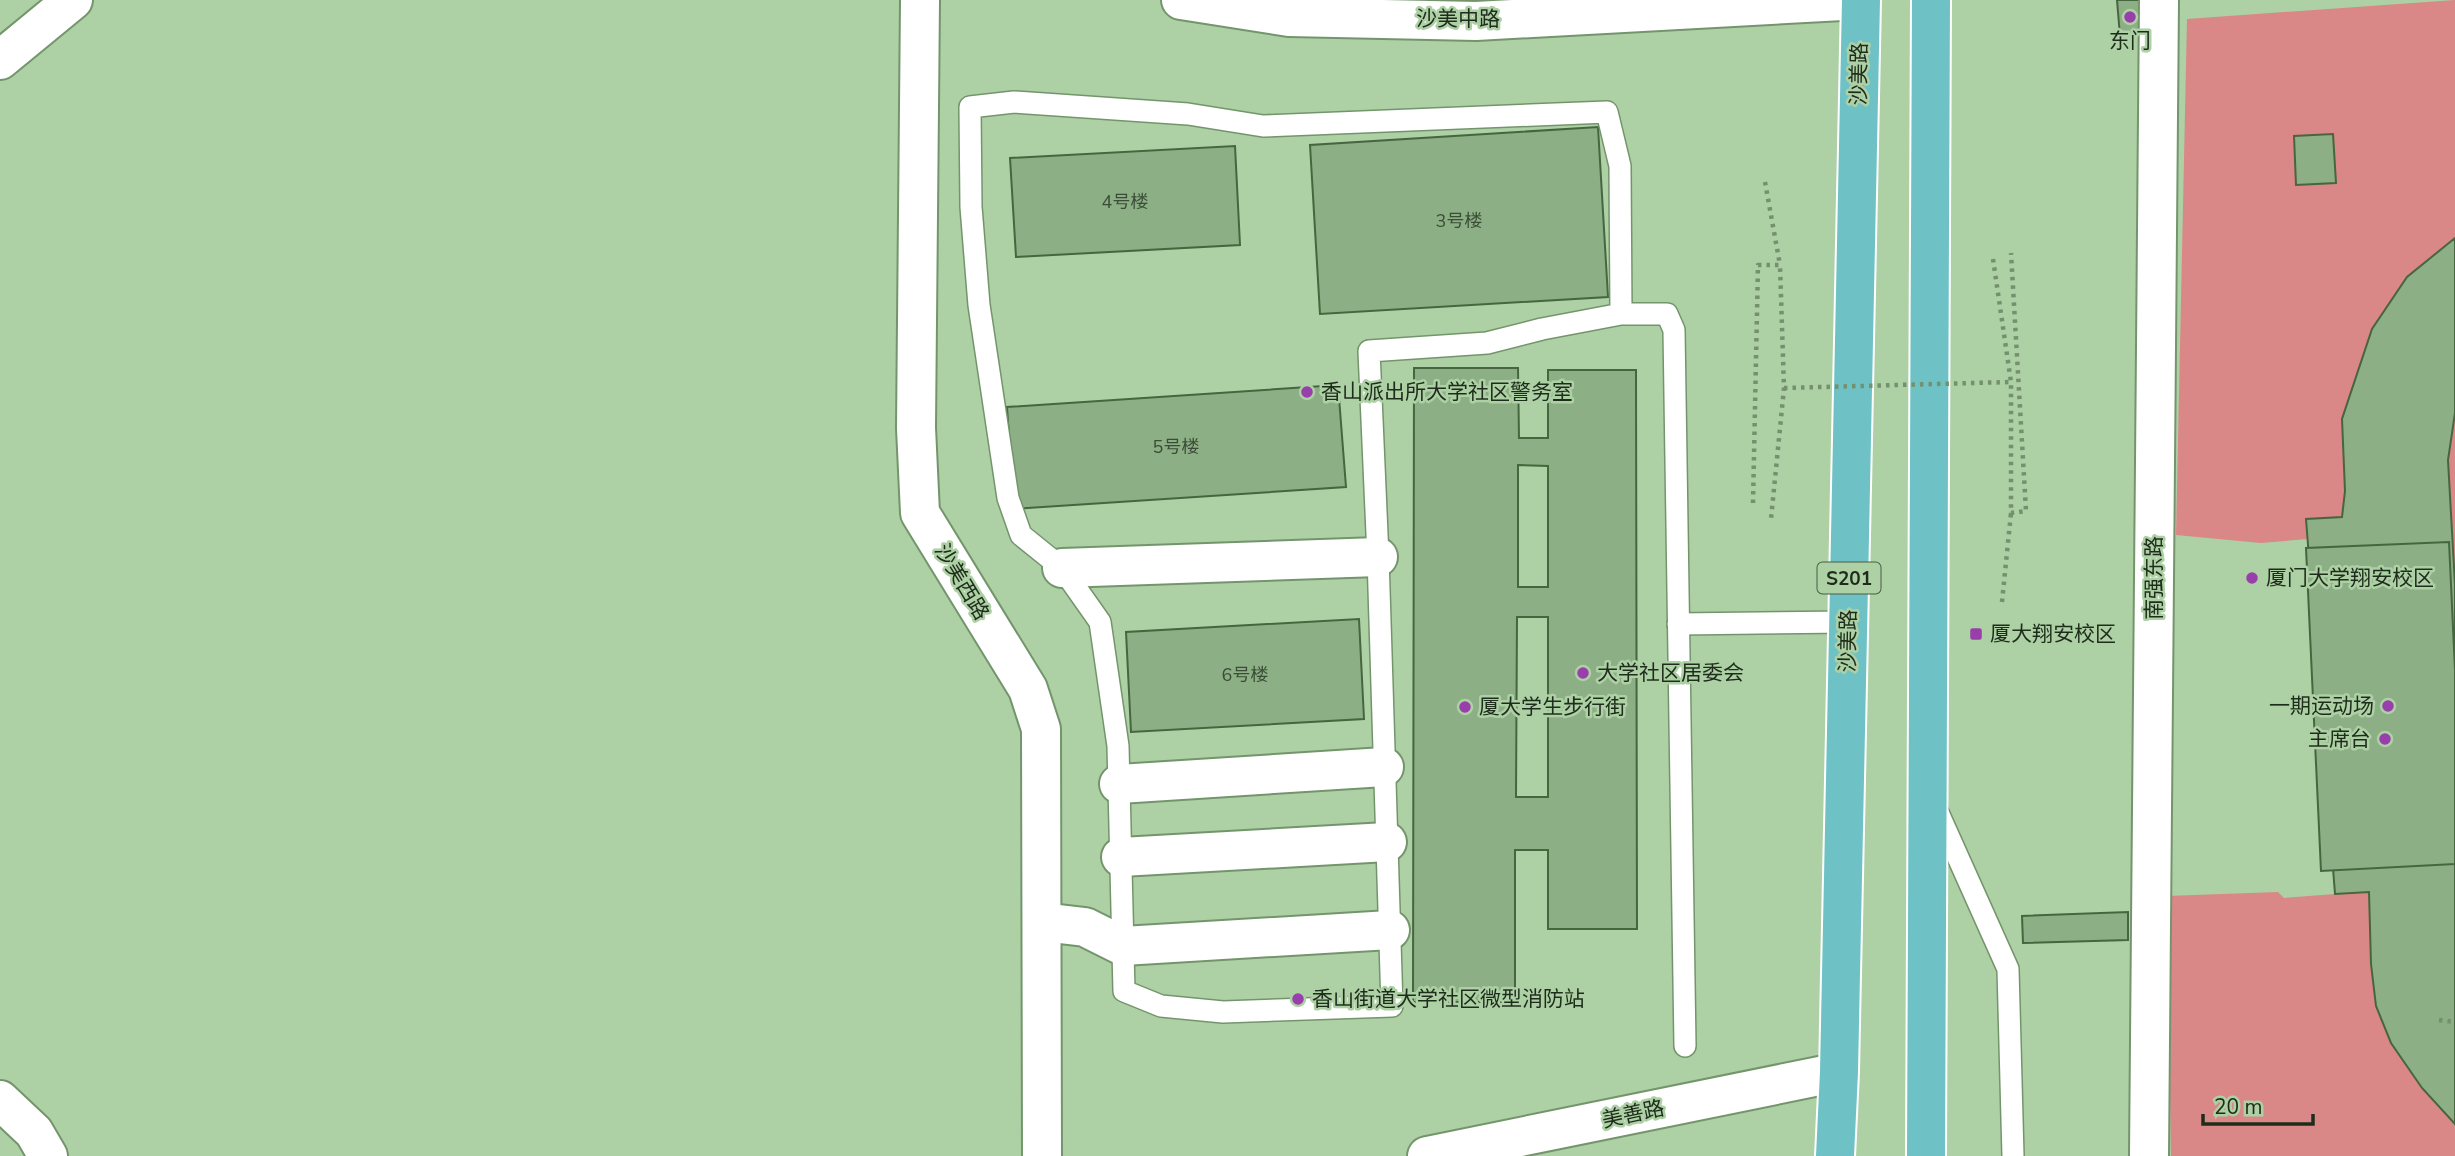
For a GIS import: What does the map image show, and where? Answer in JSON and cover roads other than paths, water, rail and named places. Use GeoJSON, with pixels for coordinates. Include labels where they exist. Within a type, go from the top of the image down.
{"type":"FeatureCollection","features":[{"type":"Feature","properties":{"kind":"main road","name":"沙美路"},"geometry":{"type":"LineString","coordinates":[[1835,1156],[1839,1072],[1861,0]]}},
{"type":"Feature","properties":{"kind":"main road"},"geometry":{"type":"LineString","coordinates":[[1926,1156],[1931,0]]}},
{"type":"Feature","properties":{"kind":"street"},"geometry":{"type":"LineString","coordinates":[[0,60],[73,0]]}},
{"type":"Feature","properties":{"kind":"street","name":"沙美西路"},"geometry":{"type":"LineString","coordinates":[[920,0],[916,428],[920,513],[1028,689],[1041,729],[1042,1156]]}},
{"type":"Feature","properties":{"kind":"street","name":"沙美中路"},"geometry":{"type":"LineString","coordinates":[[1181,0],[1289,17],[1475,20],[1861,0]]}},
{"type":"Feature","properties":{"kind":"street","name":"南强东路"},"geometry":{"type":"LineString","coordinates":[[2150,1156],[2159,0]]}},
{"type":"Feature","properties":{"kind":"street"},"geometry":{"type":"LineString","coordinates":[[1062,568],[1378,557]]}},
{"type":"Feature","properties":{"kind":"street"},"geometry":{"type":"LineString","coordinates":[[1118,784],[1384,767]]}},
{"type":"Feature","properties":{"kind":"street"},"geometry":{"type":"LineString","coordinates":[[1121,857],[1387,842]]}},
{"type":"Feature","properties":{"kind":"street"},"geometry":{"type":"LineString","coordinates":[[1042,922],[1085,927],[1123,946],[1390,930]]}},
{"type":"Feature","properties":{"kind":"street","name":"美善路"},"geometry":{"type":"LineString","coordinates":[[1427,1156],[1839,1072]]}},
{"type":"Feature","properties":{"kind":"street"},"geometry":{"type":"LineString","coordinates":[[0,1100],[34,1132],[48,1156]]}},
{"type":"Feature","properties":{"kind":"lane"},"geometry":{"type":"LineString","coordinates":[[1621,314],[1620,166],[1607,112],[1263,126],[1188,114],[1014,102],[970,107],[971,207],[979,304],[1008,498],[1021,534],[1062,568],[1100,622],[1118,746],[1124,991],[1161,1006],[1223,1012],[1392,1006],[1369,351],[1487,343],[1621,314],[1667,314],[1674,330],[1685,1046]]}},
{"type":"Feature","properties":{"kind":"lane"},"geometry":{"type":"LineString","coordinates":[[1678,624],[1848,622]]}},
{"type":"Feature","properties":{"kind":"lane"},"geometry":{"type":"LineString","coordinates":[[1927,789],[2008,969],[2013,1156]]}},
{"type":"Feature","properties":{"kind":"place","name":"东门"},"geometry":{"type":"Point","coordinates":[2130,17]}},
{"type":"Feature","properties":{"kind":"place","name":"香山派出所大学社区警务室"},"geometry":{"type":"Point","coordinates":[1307,392]}},
{"type":"Feature","properties":{"kind":"place","name":"厦门大学翔安校区"},"geometry":{"type":"Point","coordinates":[2252,578]}},
{"type":"Feature","properties":{"kind":"place","name":"厦大翔安校区"},"geometry":{"type":"Point","coordinates":[1976,634]}},
{"type":"Feature","properties":{"kind":"place","name":"大学社区居委会"},"geometry":{"type":"Point","coordinates":[1583,673]}},
{"type":"Feature","properties":{"kind":"place","name":"一期运动场"},"geometry":{"type":"Point","coordinates":[2388,706]}},
{"type":"Feature","properties":{"kind":"place","name":"厦大学生步行街"},"geometry":{"type":"Point","coordinates":[1465,707]}},
{"type":"Feature","properties":{"kind":"place","name":"主席台"},"geometry":{"type":"Point","coordinates":[2385,739]}},
{"type":"Feature","properties":{"kind":"place","name":"香山街道大学社区微型消防站"},"geometry":{"type":"Point","coordinates":[1298,999]}}]}
